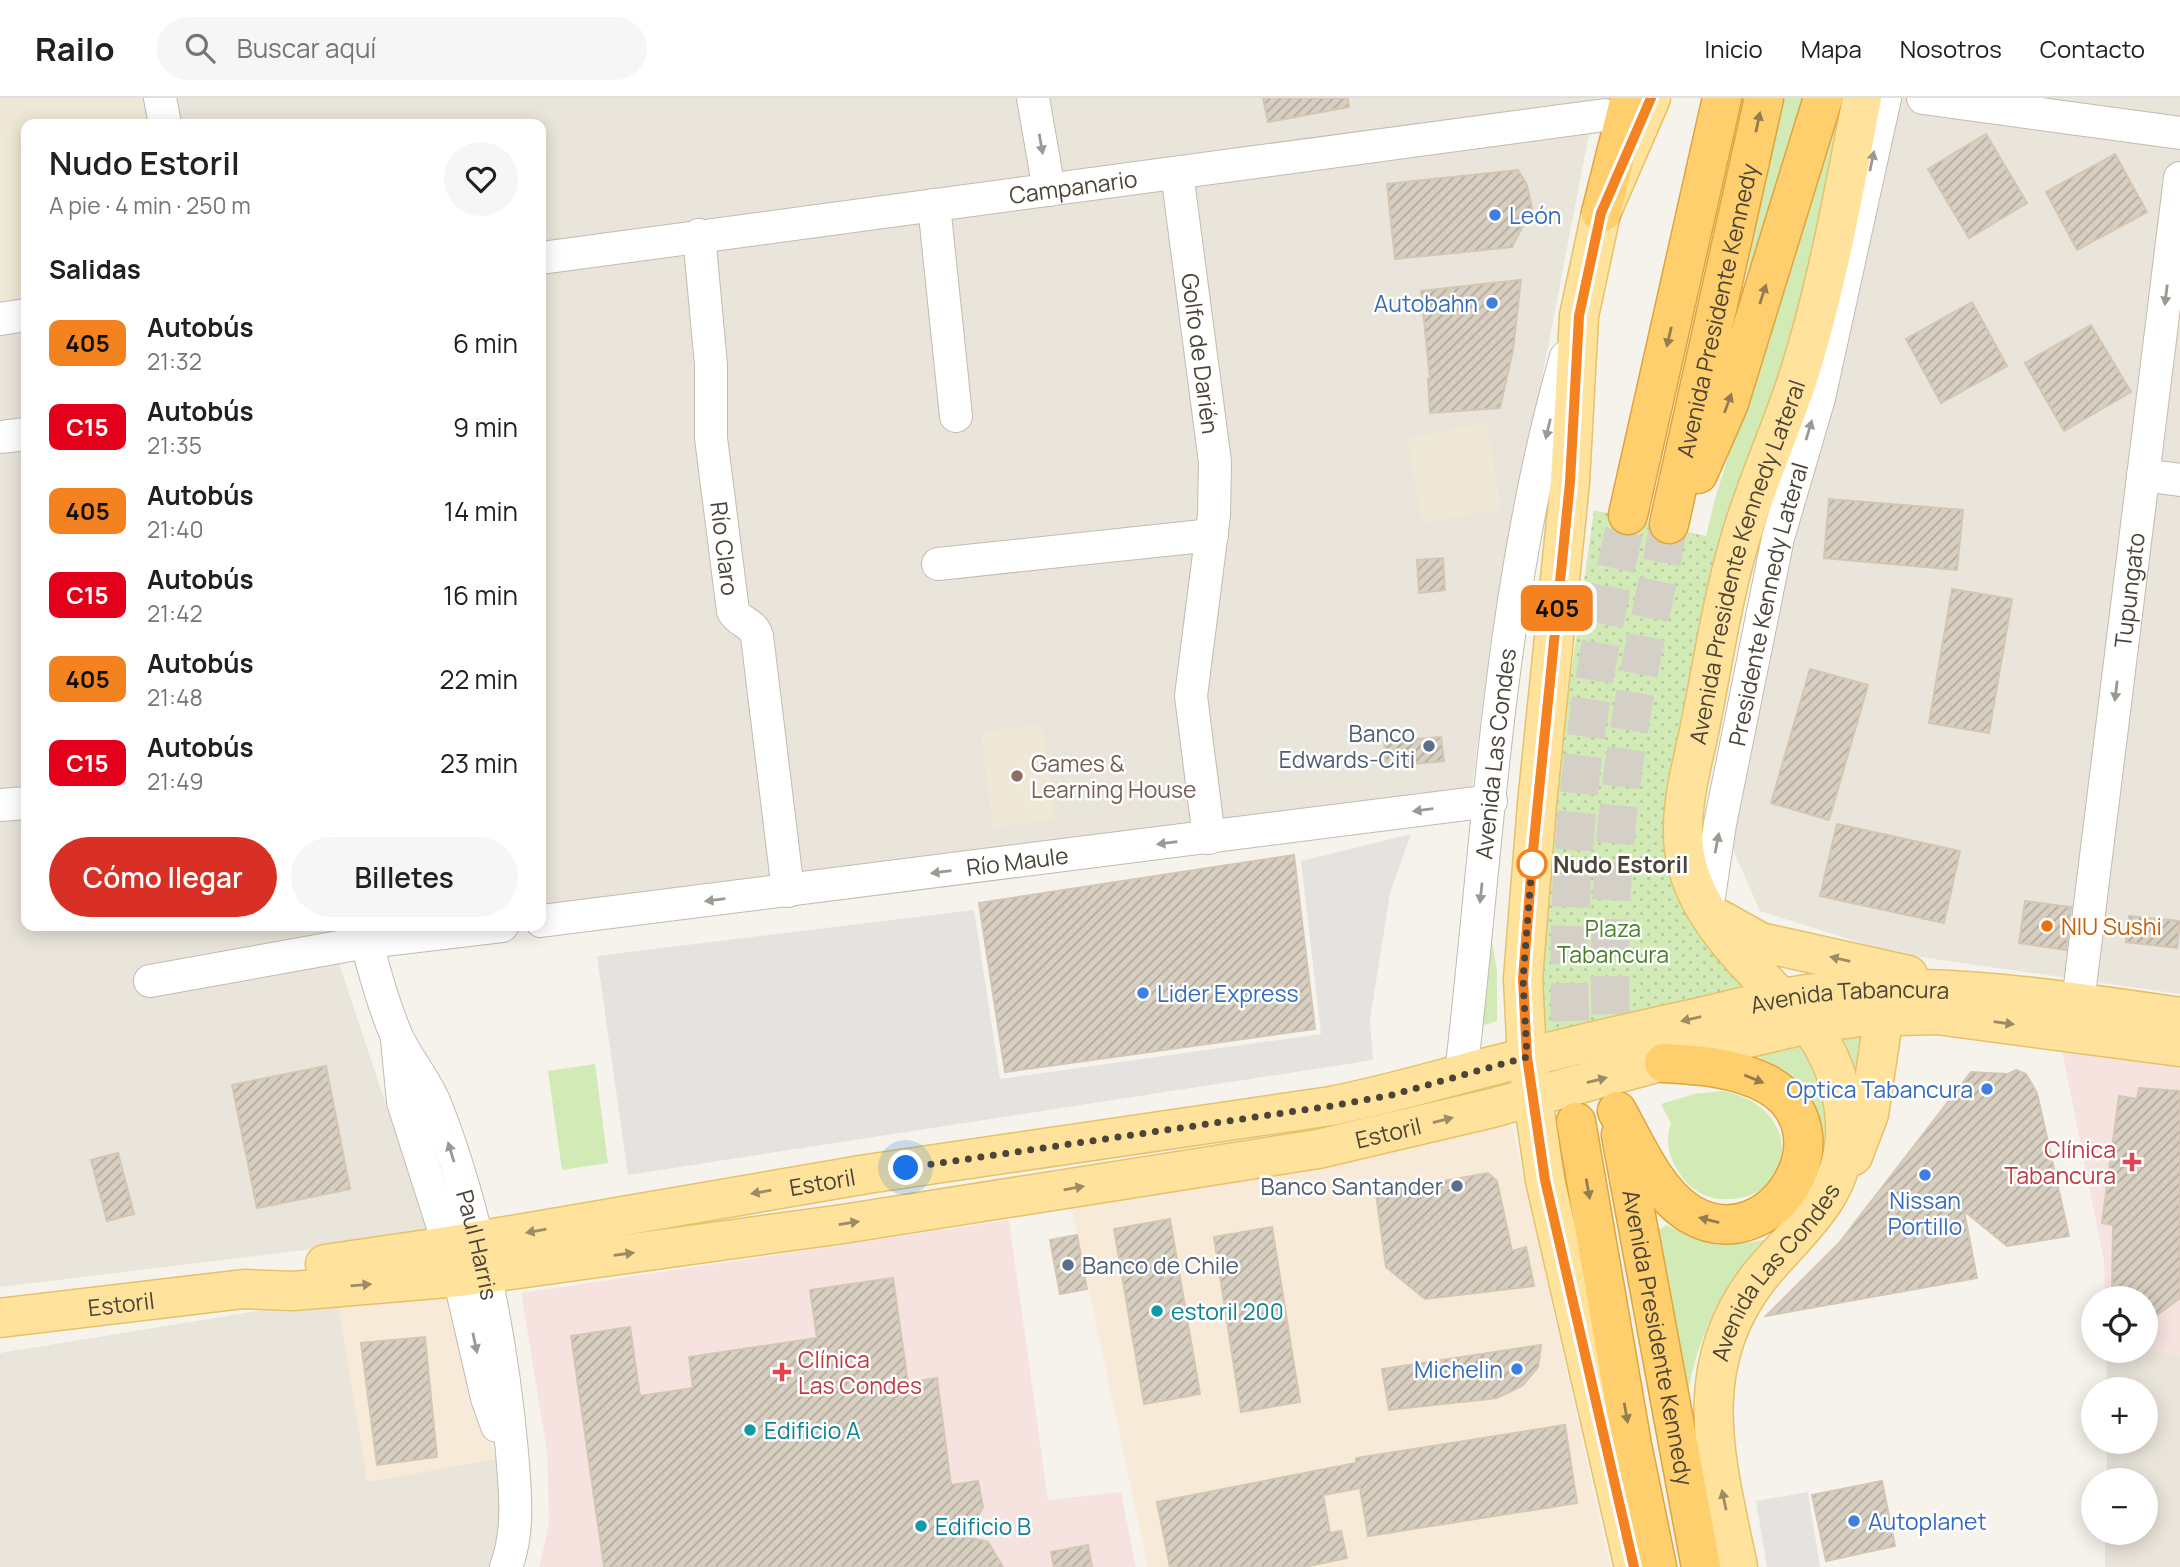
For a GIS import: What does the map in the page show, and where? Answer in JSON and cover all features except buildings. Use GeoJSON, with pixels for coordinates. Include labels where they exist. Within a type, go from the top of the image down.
{"type":"FeatureCollection","features":[{"type":"Feature","properties":{"kind":"highway"},"geometry":{"type":"LineString","coordinates":[[1684,270],[1681,185],[1694,98]]}},
{"type":"Feature","properties":{"kind":"highway","name":"Avenida Presidente Kennedy"},"geometry":{"type":"LineString","coordinates":[[1628,514],[1721,98]]}},
{"type":"Feature","properties":{"kind":"highway","name":"Avenida Presidente Kennedy"},"geometry":{"type":"LineString","coordinates":[[1670,524],[1764,98]]}},
{"type":"Feature","properties":{"kind":"highway"},"geometry":{"type":"LineString","coordinates":[[1692,489],[1729,403],[1823,98]]}},
{"type":"Feature","properties":{"kind":"highway"},"geometry":{"type":"LineString","coordinates":[[1601,213],[1615,104]]}},
{"type":"Feature","properties":{"kind":"highway","name":"Avenida Presidente Kennedy"},"geometry":{"type":"LineString","coordinates":[[1664,1063],[1723,1068],[1756,1079],[1781,1094],[1797,1118],[1802,1138],[1798,1174],[1784,1197],[1763,1213],[1739,1222],[1717,1223],[1691,1214],[1665,1191],[1617,1109],[1701,1567]]}},
{"type":"Feature","properties":{"kind":"highway","name":"Avenida Presidente Kennedy"},"geometry":{"type":"LineString","coordinates":[[1576,1122],[1632,1445],[1657,1567]]}},
{"type":"Feature","properties":{"kind":"main road","name":"Avenida Las Condes"},"geometry":{"type":"LineString","coordinates":[[1634,1567],[1545,1180],[1531,1097],[1523,1019],[1526,923],[1570,482],[1579,316],[1601,213],[1651,98]]}},
{"type":"Feature","properties":{"kind":"main road","name":"Avenida Presidente Kennedy Lateral"},"geometry":{"type":"LineString","coordinates":[[1795,1011],[1734,947],[1694,887],[1684,854],[1685,803],[1738,546],[1808,346],[1862,98]]}},
{"type":"Feature","properties":{"kind":"main road"},"geometry":{"type":"LineString","coordinates":[[1707,910],[1738,932],[1760,942],[1905,974],[1953,990]]}},
{"type":"Feature","properties":{"kind":"main road","name":"Avenida Tabancura"},"geometry":{"type":"LineString","coordinates":[[1527,1057],[1795,1011],[1899,987],[2078,1002],[2180,1017]]}},
{"type":"Feature","properties":{"kind":"main road","name":"Avenida Las Condes"},"geometry":{"type":"LineString","coordinates":[[1738,1567],[1713,1432],[1713,1391],[1720,1351],[1756,1280],[1811,1221],[1836,1181],[1844,1149],[1842,1096],[1830,1061],[1795,1011]]}},
{"type":"Feature","properties":{"kind":"main road","name":"Avenida Tabancura"},"geometry":{"type":"LineString","coordinates":[[1531,1097],[1664,1063],[1795,1011],[1967,1018],[2180,1047]]}},
{"type":"Feature","properties":{"kind":"main road"},"geometry":{"type":"LineString","coordinates":[[1836,1181],[1856,1149],[1870,1114],[1884,1015]]}},
{"type":"Feature","properties":{"kind":"main road","name":"Estoril"},"geometry":{"type":"LineString","coordinates":[[0,1318],[244,1289],[293,1291],[467,1259],[867,1174],[1392,1095],[1527,1057]]}},
{"type":"Feature","properties":{"kind":"main road","name":"Estoril"},"geometry":{"type":"LineString","coordinates":[[467,1259],[843,1224],[1329,1147],[1531,1097]]}},
{"type":"Feature","properties":{"kind":"street"},"geometry":{"type":"LineString","coordinates":[[160,98],[164,119]]}},
{"type":"Feature","properties":{"kind":"street"},"geometry":{"type":"LineString","coordinates":[[1033,98],[1049,190]]}},
{"type":"Feature","properties":{"kind":"street","name":"Presidente Kennedy Lateral"},"geometry":{"type":"LineString","coordinates":[[1707,910],[1720,824],[1778,538],[1819,398],[1885,98]]}},
{"type":"Feature","properties":{"kind":"street"},"geometry":{"type":"LineString","coordinates":[[1923,98],[2180,133]]}},
{"type":"Feature","properties":{"kind":"street","name":"Campanario"},"geometry":{"type":"LineString","coordinates":[[546,257],[1177,173],[1615,104]]}},
{"type":"Feature","properties":{"kind":"street","name":"Golfo de Darién"},"geometry":{"type":"LineString","coordinates":[[1177,173],[1217,494],[1191,696],[1209,838]]}},
{"type":"Feature","properties":{"kind":"street","name":"Tupungato"},"geometry":{"type":"LineString","coordinates":[[2078,1002],[2180,178]]}},
{"type":"Feature","properties":{"kind":"street"},"geometry":{"type":"LineString","coordinates":[[934,205],[956,416]]}},
{"type":"Feature","properties":{"kind":"street","name":"Río Claro"},"geometry":{"type":"LineString","coordinates":[[699,235],[711,365],[710,438],[733,611],[738,619],[752,626],[757,636],[788,891]]}},
{"type":"Feature","properties":{"kind":"street","name":"Avenida Las Condes"},"geometry":{"type":"LineString","coordinates":[[1461,1074],[1503,677],[1516,586],[1542,452],[1579,316]]}},
{"type":"Feature","properties":{"kind":"street"},"geometry":{"type":"LineString","coordinates":[[0,319],[21,317]]}},
{"type":"Feature","properties":{"kind":"street"},"geometry":{"type":"LineString","coordinates":[[0,437],[21,435]]}},
{"type":"Feature","properties":{"kind":"street"},"geometry":{"type":"LineString","coordinates":[[2143,475],[2180,480]]}},
{"type":"Feature","properties":{"kind":"street"},"geometry":{"type":"LineString","coordinates":[[938,564],[1212,535]]}},
{"type":"Feature","properties":{"kind":"street","name":"Río Maule"},"geometry":{"type":"LineString","coordinates":[[546,920],[1491,801]]}},
{"type":"Feature","properties":{"kind":"street"},"geometry":{"type":"LineString","coordinates":[[0,806],[21,804]]}},
{"type":"Feature","properties":{"kind":"street"},"geometry":{"type":"LineString","coordinates":[[150,981],[364,934],[416,931]]}},
{"type":"Feature","properties":{"kind":"street","name":"Paul Harris"},"geometry":{"type":"LineString","coordinates":[[364,934],[396,1035],[422,1074],[437,1107],[467,1259],[506,1383],[515,1528],[506,1567]]}},
{"type":"Feature","properties":{"kind":"shaded area"},"geometry":{"type":"Polygon","coordinates":[[[0,98],[1596,98],[1490,647],[1472,787],[893,878],[546,915],[546,119],[21,119],[21,931],[406,931],[331,939],[429,1235],[0,1287],[0,98]]]}},
{"type":"Feature","properties":{"kind":"shaded area"},"geometry":{"type":"Polygon","coordinates":[[[0,98],[144,98],[147,119],[21,119],[21,299],[0,302],[0,98]]]}},
{"type":"Feature","properties":{"kind":"shaded area"},"geometry":{"type":"Polygon","coordinates":[[[1893,98],[2180,98],[2180,994],[1893,953],[1760,911],[1726,834],[1893,98]]]}},
{"type":"Feature","properties":{"kind":"shaded area"},"geometry":{"type":"Polygon","coordinates":[[[1486,423],[1501,509],[1422,523],[1407,438],[1486,423]]]}},
{"type":"Feature","properties":{"kind":"shaded area","name":"Games & Learning House"},"geometry":{"type":"Polygon","coordinates":[[[1042,724],[1054,820],[993,828],[981,732],[1042,724]]]}},
{"type":"Feature","properties":{"kind":"shaded area"},"geometry":{"type":"Polygon","coordinates":[[[1411,834],[1390,893],[1370,1020],[1373,1060],[628,1175],[597,956],[974,910],[1000,1079],[1321,1034],[1301,861],[1411,834]]]}},
{"type":"Feature","properties":{"kind":"shaded area","name":"Clínica Tabancura"},"geometry":{"type":"Polygon","coordinates":[[[2061,1046],[2180,1063],[2180,1355],[2158,1352],[2158,1286],[2105,1286],[2104,1261],[2061,1046]]]}},
{"type":"Feature","properties":{"kind":"shaded area"},"geometry":{"type":"Polygon","coordinates":[[[1512,1125],[1610,1567],[1148,1567],[1070,1202],[1512,1125]]]}},
{"type":"Feature","properties":{"kind":"shaded area","name":"Clínica Las Condes"},"geometry":{"type":"Polygon","coordinates":[[[1009,1220],[1048,1500],[1121,1492],[1136,1567],[539,1567],[549,1524],[547,1451],[521,1293],[1009,1220]]]}},
{"type":"Feature","properties":{"kind":"shaded area"},"geometry":{"type":"Polygon","coordinates":[[[441,1295],[455,1307],[477,1418],[498,1459],[367,1482],[337,1298],[441,1295]]]}},
{"type":"Feature","properties":{"kind":"shaded area"},"geometry":{"type":"Polygon","coordinates":[[[337,1298],[498,1459],[502,1499],[497,1550],[489,1567],[0,1567],[0,1353],[337,1298]]]}},
{"type":"Feature","properties":{"kind":"shaded area"},"geometry":{"type":"Polygon","coordinates":[[[2158,1352],[2180,1355],[2180,1567],[2105,1567],[2105,1545],[2158,1545],[2158,1468],[2107,1468],[2107,1454],[2158,1454],[2158,1377],[2107,1377],[2106,1363],[2158,1363],[2158,1352]]]}},
{"type":"Feature","properties":{"kind":"shaded area"},"geometry":{"type":"Polygon","coordinates":[[[1808,1492],[1820,1567],[1767,1567],[1756,1501],[1808,1492]]]}},
{"type":"Feature","properties":{"kind":"green space"},"geometry":{"type":"Polygon","coordinates":[[[1778,98],[1807,98],[1748,278],[1747,274],[1778,98]]]}},
{"type":"Feature","properties":{"kind":"green space"},"geometry":{"type":"Polygon","coordinates":[[[1840,98],[1848,98],[1796,327],[1717,547],[1706,536],[1715,499],[1840,98]]]}},
{"type":"Feature","properties":{"kind":"green space","name":"Plaza Tabancura"},"geometry":{"type":"Polygon","coordinates":[[[1594,510],[1706,536],[1717,547],[1687,706],[1672,874],[1687,917],[1725,966],[1752,992],[1538,1037],[1535,932],[1594,510]]]}},
{"type":"Feature","properties":{"kind":"green space"},"geometry":{"type":"Polygon","coordinates":[[[1490,930],[1497,971],[1497,1021],[1478,1027],[1490,930]]]}},
{"type":"Feature","properties":{"kind":"green space"},"geometry":{"type":"Polygon","coordinates":[[[1868,1024],[1861,1084],[1831,1030],[1868,1024]]]}},
{"type":"Feature","properties":{"kind":"green space"},"geometry":{"type":"Polygon","coordinates":[[[1801,1037],[1828,1104],[1824,1139],[1812,1107],[1798,1084],[1778,1068],[1747,1052],[1801,1037]]]}},
{"type":"Feature","properties":{"kind":"green space"},"geometry":{"type":"Polygon","coordinates":[[[595,1064],[608,1163],[562,1170],[548,1071],[595,1064]]]}},
{"type":"Feature","properties":{"kind":"green space"},"geometry":{"type":"Polygon","coordinates":[[[1723,1091],[1750,1101],[1769,1116],[1779,1134],[1782,1154],[1777,1172],[1764,1187],[1745,1197],[1719,1199],[1698,1192],[1683,1178],[1670,1152],[1668,1138],[1671,1123],[1661,1104],[1694,1094],[1723,1091]]]}},
{"type":"Feature","properties":{"kind":"green space"},"geometry":{"type":"Polygon","coordinates":[[[1666,1225],[1704,1240],[1727,1244],[1768,1239],[1739,1275],[1716,1310],[1699,1347],[1688,1393],[1656,1232],[1666,1225]]]}},
{"type":"Feature","properties":{"kind":"tunnel"},"geometry":{"type":"LineString","coordinates":[[1573,1078],[1570,935],[1579,794],[1599,654],[1628,515]]}},
{"type":"Feature","properties":{"kind":"tunnel"},"geometry":{"type":"LineString","coordinates":[[1614,1071],[1610,934],[1615,842],[1633,706],[1669,524]]}},
{"type":"Feature","properties":{"kind":"bus line","name":"405"},"geometry":{"type":"LineString","coordinates":[[1634,1567],[1545,1180],[1531,1097],[1523,1019],[1523,979],[1526,923],[1570,482],[1579,316],[1601,213],[1638,134],[1651,98]]}},
{"type":"Feature","properties":{"kind":"place","name":"León"},"geometry":{"type":"Point","coordinates":[1495,215]}},
{"type":"Feature","properties":{"kind":"place","name":"Autobahn"},"geometry":{"type":"Point","coordinates":[1492,303]}},
{"type":"Feature","properties":{"kind":"place","name":"Banco Edwards-Citi"},"geometry":{"type":"Point","coordinates":[1429,746]}},
{"type":"Feature","properties":{"kind":"place","name":"Games & Learning House"},"geometry":{"type":"Point","coordinates":[1017,776]}},
{"type":"Feature","properties":{"kind":"place","name":"Nudo Estoril"},"geometry":{"type":"Point","coordinates":[1532,864]}},
{"type":"Feature","properties":{"kind":"place","name":"NIU Sushi"},"geometry":{"type":"Point","coordinates":[2047,926]}},
{"type":"Feature","properties":{"kind":"place","name":"Lider Express"},"geometry":{"type":"Point","coordinates":[1143,993]}},
{"type":"Feature","properties":{"kind":"place","name":"Optica Tabancura"},"geometry":{"type":"Point","coordinates":[1987,1089]}},
{"type":"Feature","properties":{"kind":"place","name":"Clínica Tabancura"},"geometry":{"type":"Point","coordinates":[2132,1162]}},
{"type":"Feature","properties":{"kind":"place","name":"Nissan Portillo"},"geometry":{"type":"Point","coordinates":[1925,1175]}},
{"type":"Feature","properties":{"kind":"place","name":"Banco Santander"},"geometry":{"type":"Point","coordinates":[1457,1186]}},
{"type":"Feature","properties":{"kind":"place","name":"Banco de Chile"},"geometry":{"type":"Point","coordinates":[1068,1265]}},
{"type":"Feature","properties":{"kind":"place","name":"estoril 200"},"geometry":{"type":"Point","coordinates":[1157,1311]}},
{"type":"Feature","properties":{"kind":"place","name":"Michelin"},"geometry":{"type":"Point","coordinates":[1517,1369]}},
{"type":"Feature","properties":{"kind":"place","name":"Clínica Las Condes"},"geometry":{"type":"Point","coordinates":[782,1372]}},
{"type":"Feature","properties":{"kind":"place","name":"Edificio A"},"geometry":{"type":"Point","coordinates":[750,1430]}},
{"type":"Feature","properties":{"kind":"place","name":"Autoplanet"},"geometry":{"type":"Point","coordinates":[1854,1521]}},
{"type":"Feature","properties":{"kind":"place","name":"Edificio B"},"geometry":{"type":"Point","coordinates":[921,1526]}},
{"type":"Feature","properties":{"kind":"route"},"geometry":{"type":"LineString","coordinates":[[906,1168],[1331,1106],[1392,1095],[1527,1057],[1523,979],[1532,864]]}}]}
